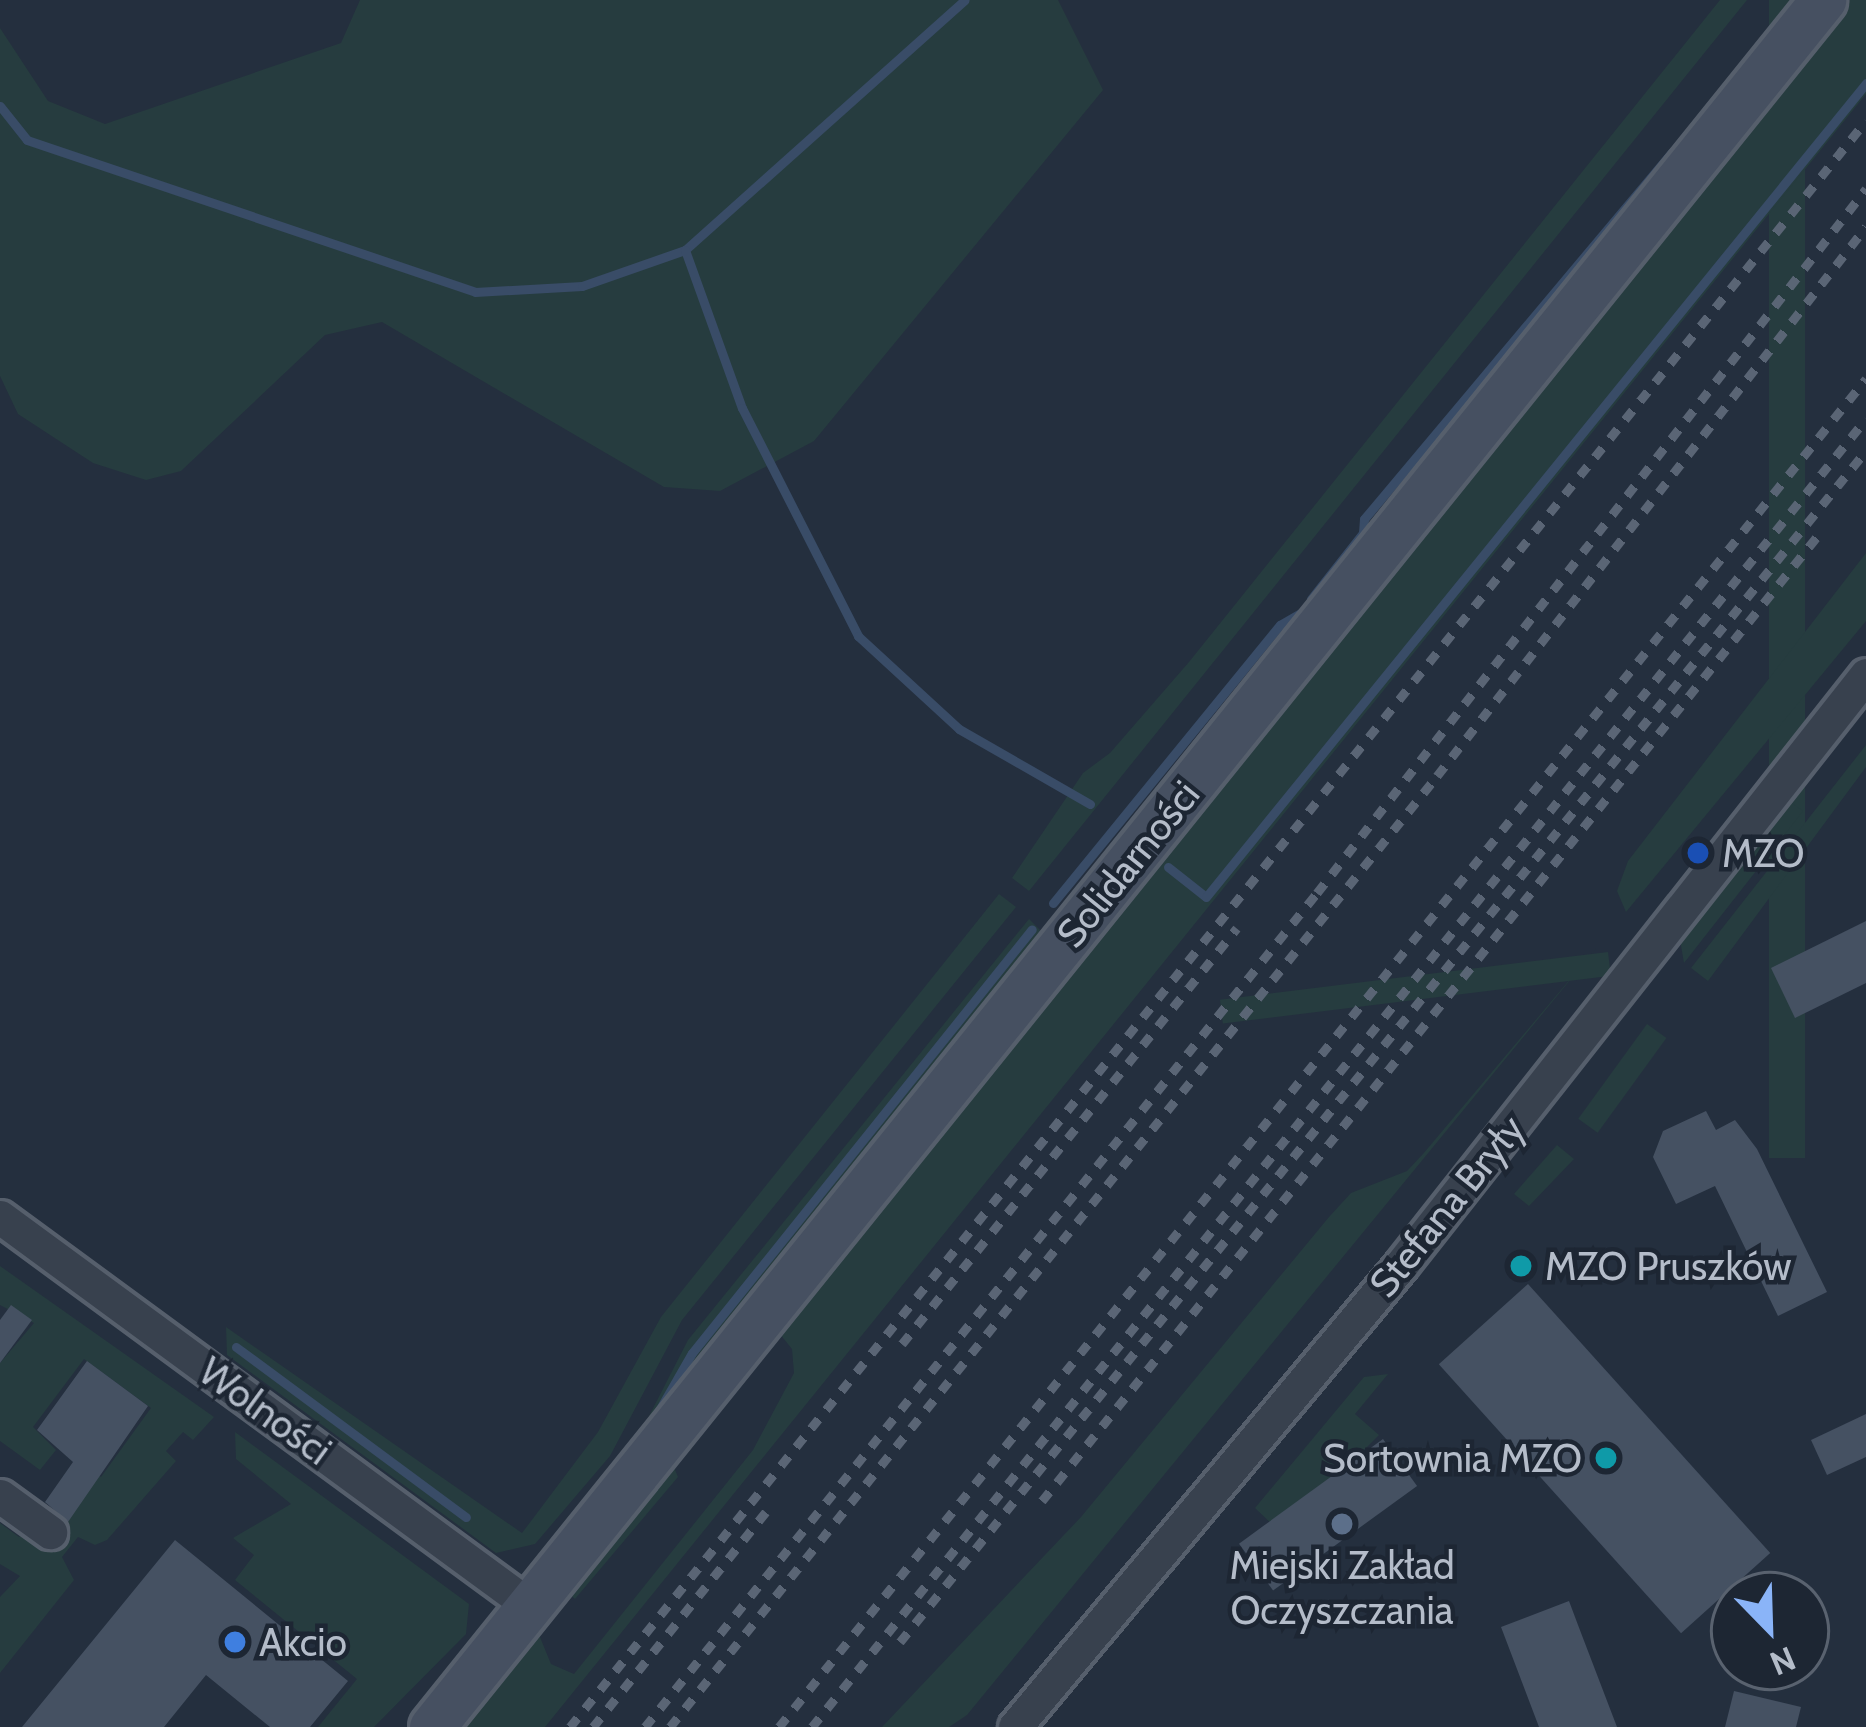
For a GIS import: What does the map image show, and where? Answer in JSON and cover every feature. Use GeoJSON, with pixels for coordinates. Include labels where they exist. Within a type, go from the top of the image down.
{"type":"FeatureCollection","features":[{"type":"Feature","properties":{"kind":"street","name":"Solidarności"},"geometry":{"type":"LineString","coordinates":[[432,1727],[1822,0]]}},
{"type":"Feature","properties":{"kind":"street","name":"Stefana Bryły"},"geometry":{"type":"LineString","coordinates":[[1015,1727],[1401,1264],[1866,675]]}},
{"type":"Feature","properties":{"kind":"street","name":"Wolności"},"geometry":{"type":"LineString","coordinates":[[0,1217],[530,1606]]}},
{"type":"Feature","properties":{"kind":"street"},"geometry":{"type":"LineString","coordinates":[[0,1496],[50,1532]]}},
{"type":"Feature","properties":{"kind":"green space"},"geometry":{"type":"Polygon","coordinates":[[[360,0],[1058,0],[1103,90],[814,441],[720,491],[664,487],[382,322],[325,335],[181,471],[146,480],[93,463],[18,414],[0,376],[0,28],[48,101],[105,124],[341,43],[360,0]]]}},
{"type":"Feature","properties":{"kind":"green space"},"geometry":{"type":"Polygon","coordinates":[[[1720,0],[1747,0],[1029,891],[1012,878],[1083,773],[1110,753],[1189,662],[1720,0]]]}},
{"type":"Feature","properties":{"kind":"green space"},"geometry":{"type":"Polygon","coordinates":[[[1769,0],[1805,0],[1805,1158],[1769,1158],[1769,0]]]}},
{"type":"Feature","properties":{"kind":"green space"},"geometry":{"type":"Polygon","coordinates":[[[1845,0],[1866,0],[1866,94],[545,1727],[453,1727],[535,1625],[551,1664],[574,1674],[753,1450],[794,1373],[792,1349],[775,1328],[1845,0]]]}},
{"type":"Feature","properties":{"kind":"green space"},"geometry":{"type":"Polygon","coordinates":[[[1866,553],[1866,621],[1626,912],[1617,891],[1628,861],[1866,553]]]}},
{"type":"Feature","properties":{"kind":"green space"},"geometry":{"type":"Polygon","coordinates":[[[1866,745],[1866,767],[1708,981],[1691,968],[1866,745]]]}},
{"type":"Feature","properties":{"kind":"green space"},"geometry":{"type":"Polygon","coordinates":[[[1786,799],[1803,811],[1684,963],[1679,934],[1786,799]]]}},
{"type":"Feature","properties":{"kind":"green space"},"geometry":{"type":"Polygon","coordinates":[[[999,894],[1016,907],[682,1320],[610,1456],[535,1544],[496,1553],[227,1355],[226,1327],[522,1533],[598,1432],[661,1317],[999,894]]]}},
{"type":"Feature","properties":{"kind":"green space"},"geometry":{"type":"Polygon","coordinates":[[[1029,919],[1045,935],[624,1465],[688,1340],[1029,919]]]}},
{"type":"Feature","properties":{"kind":"green space"},"geometry":{"type":"Polygon","coordinates":[[[1598,946],[967,1715],[949,1727],[882,1727],[1081,1517],[1351,1193],[1407,1171],[1598,946]]]}},
{"type":"Feature","properties":{"kind":"green space"},"geometry":{"type":"Polygon","coordinates":[[[1608,952],[1611,976],[1223,1023],[1220,1000],[1608,952]]]}},
{"type":"Feature","properties":{"kind":"green space"},"geometry":{"type":"Polygon","coordinates":[[[1647,1024],[1666,1038],[1598,1133],[1578,1119],[1647,1024]]]}},
{"type":"Feature","properties":{"kind":"green space"},"geometry":{"type":"Polygon","coordinates":[[[1557,1145],[1574,1159],[1529,1206],[1514,1194],[1557,1145]]]}},
{"type":"Feature","properties":{"kind":"green space"},"geometry":{"type":"Polygon","coordinates":[[[0,1266],[214,1417],[193,1440],[183,1432],[166,1451],[176,1461],[107,1540],[95,1545],[78,1537],[62,1557],[74,1580],[0,1673],[0,1597],[20,1576],[0,1564],[0,1523],[19,1537],[51,1514],[66,1524],[88,1468],[101,1477],[151,1408],[84,1359],[33,1427],[56,1450],[40,1470],[0,1441],[0,1363],[34,1323],[0,1305],[0,1266]]]}},
{"type":"Feature","properties":{"kind":"green space"},"geometry":{"type":"Polygon","coordinates":[[[1388,1374],[1355,1414],[1379,1435],[1281,1533],[1255,1508],[1364,1377],[1388,1374]]]}},
{"type":"Feature","properties":{"kind":"green space"},"geometry":{"type":"Polygon","coordinates":[[[235,1432],[469,1604],[466,1634],[374,1727],[318,1727],[357,1679],[235,1580],[254,1555],[233,1538],[291,1504],[236,1459],[235,1432]]]}},
{"type":"Feature","properties":{"kind":"green space"},"geometry":{"type":"Polygon","coordinates":[[[670,1458],[678,1477],[575,1599],[564,1589],[670,1458]]]}},
{"type":"Feature","properties":{"kind":"building"},"geometry":{"type":"Polygon","coordinates":[[[1866,921],[1866,983],[1795,1018],[1771,968],[1866,921]]]}},
{"type":"Feature","properties":{"kind":"building"},"geometry":{"type":"Polygon","coordinates":[[[1706,1111],[1716,1130],[1735,1120],[1757,1149],[1827,1292],[1778,1316],[1715,1186],[1676,1204],[1653,1157],[1663,1131],[1706,1111]]]}},
{"type":"Feature","properties":{"kind":"building","name":"Sortownia MZO"},"geometry":{"type":"Polygon","coordinates":[[[1528,1284],[1770,1553],[1750,1571],[1710,1571],[1710,1607],[1681,1633],[1439,1364],[1528,1284]]]}},
{"type":"Feature","properties":{"kind":"building"},"geometry":{"type":"Polygon","coordinates":[[[11,1305],[32,1320],[0,1363],[0,1320],[11,1305]]]}},
{"type":"Feature","properties":{"kind":"building"},"geometry":{"type":"Polygon","coordinates":[[[87,1361],[148,1406],[68,1522],[45,1502],[73,1462],[37,1430],[87,1361]]]}},
{"type":"Feature","properties":{"kind":"building"},"geometry":{"type":"Polygon","coordinates":[[[1866,1414],[1866,1457],[1827,1475],[1811,1440],[1866,1414]]]}},
{"type":"Feature","properties":{"kind":"building","name":"Miejski Zakład Oczyszczania"},"geometry":{"type":"Polygon","coordinates":[[[1383,1439],[1417,1486],[1273,1591],[1239,1544],[1383,1439]]]}},
{"type":"Feature","properties":{"kind":"building"},"geometry":{"type":"Polygon","coordinates":[[[175,1540],[348,1681],[310,1727],[270,1727],[206,1675],[164,1727],[22,1727],[175,1540]]]}},
{"type":"Feature","properties":{"kind":"building"},"geometry":{"type":"Polygon","coordinates":[[[1569,1601],[1617,1727],[1539,1727],[1501,1627],[1569,1601]]]}},
{"type":"Feature","properties":{"kind":"building"},"geometry":{"type":"Polygon","coordinates":[[[1734,1691],[1801,1707],[1796,1727],[1725,1727],[1734,1691]]]}},
{"type":"Feature","properties":{"kind":"waterway"},"geometry":{"type":"LineString","coordinates":[[0,106],[27,140],[475,292],[582,286],[685,250],[965,0]]}},
{"type":"Feature","properties":{"kind":"waterway"},"geometry":{"type":"LineString","coordinates":[[1168,867],[1206,897],[1866,83]]}},
{"type":"Feature","properties":{"kind":"waterway"},"geometry":{"type":"LineString","coordinates":[[1311,599],[1363,533],[1364,519],[1672,152]]}},
{"type":"Feature","properties":{"kind":"waterway"},"geometry":{"type":"LineString","coordinates":[[685,250],[742,408],[858,636],[959,729],[1090,804]]}},
{"type":"Feature","properties":{"kind":"waterway"},"geometry":{"type":"LineString","coordinates":[[1053,903],[1280,625],[1301,613]]}},
{"type":"Feature","properties":{"kind":"waterway"},"geometry":{"type":"LineString","coordinates":[[657,1414],[692,1353],[1032,929]]}},
{"type":"Feature","properties":{"kind":"waterway"},"geometry":{"type":"LineString","coordinates":[[236,1347],[466,1517]]}},
{"type":"Feature","properties":{"kind":"railway"},"geometry":{"type":"LineString","coordinates":[[570,1727],[1866,121]]}},
{"type":"Feature","properties":{"kind":"railway"},"geometry":{"type":"LineString","coordinates":[[645,1727],[1317,893],[1866,189]]}},
{"type":"Feature","properties":{"kind":"railway"},"geometry":{"type":"LineString","coordinates":[[670,1727],[1437,776],[1866,227]]}},
{"type":"Feature","properties":{"kind":"railway"},"geometry":{"type":"LineString","coordinates":[[779,1727],[1866,379]]}},
{"type":"Feature","properties":{"kind":"railway"},"geometry":{"type":"LineString","coordinates":[[812,1727],[1866,419]]}},
{"type":"Feature","properties":{"kind":"railway"},"geometry":{"type":"LineString","coordinates":[[900,1642],[1866,451]]}},
{"type":"Feature","properties":{"kind":"railway"},"geometry":{"type":"LineString","coordinates":[[1042,1501],[1820,533]]}},
{"type":"Feature","properties":{"kind":"railway"},"geometry":{"type":"LineString","coordinates":[[902,1344],[1237,928]]}},
{"type":"Feature","properties":{"kind":"railway"},"geometry":{"type":"LineString","coordinates":[[593,1727],[766,1512]]}},
{"type":"Feature","properties":{"kind":"place","name":"MZO"},"geometry":{"type":"Point","coordinates":[1698,853]}},
{"type":"Feature","properties":{"kind":"place","name":"MZO Pruszków"},"geometry":{"type":"Point","coordinates":[1521,1266]}},
{"type":"Feature","properties":{"kind":"place","name":"Sortownia MZO"},"geometry":{"type":"Point","coordinates":[1606,1458]}},
{"type":"Feature","properties":{"kind":"place","name":"Miejski Zakład Oczyszczania"},"geometry":{"type":"Point","coordinates":[1342,1524]}},
{"type":"Feature","properties":{"kind":"place","name":"Akcio"},"geometry":{"type":"Point","coordinates":[235,1642]}}]}
